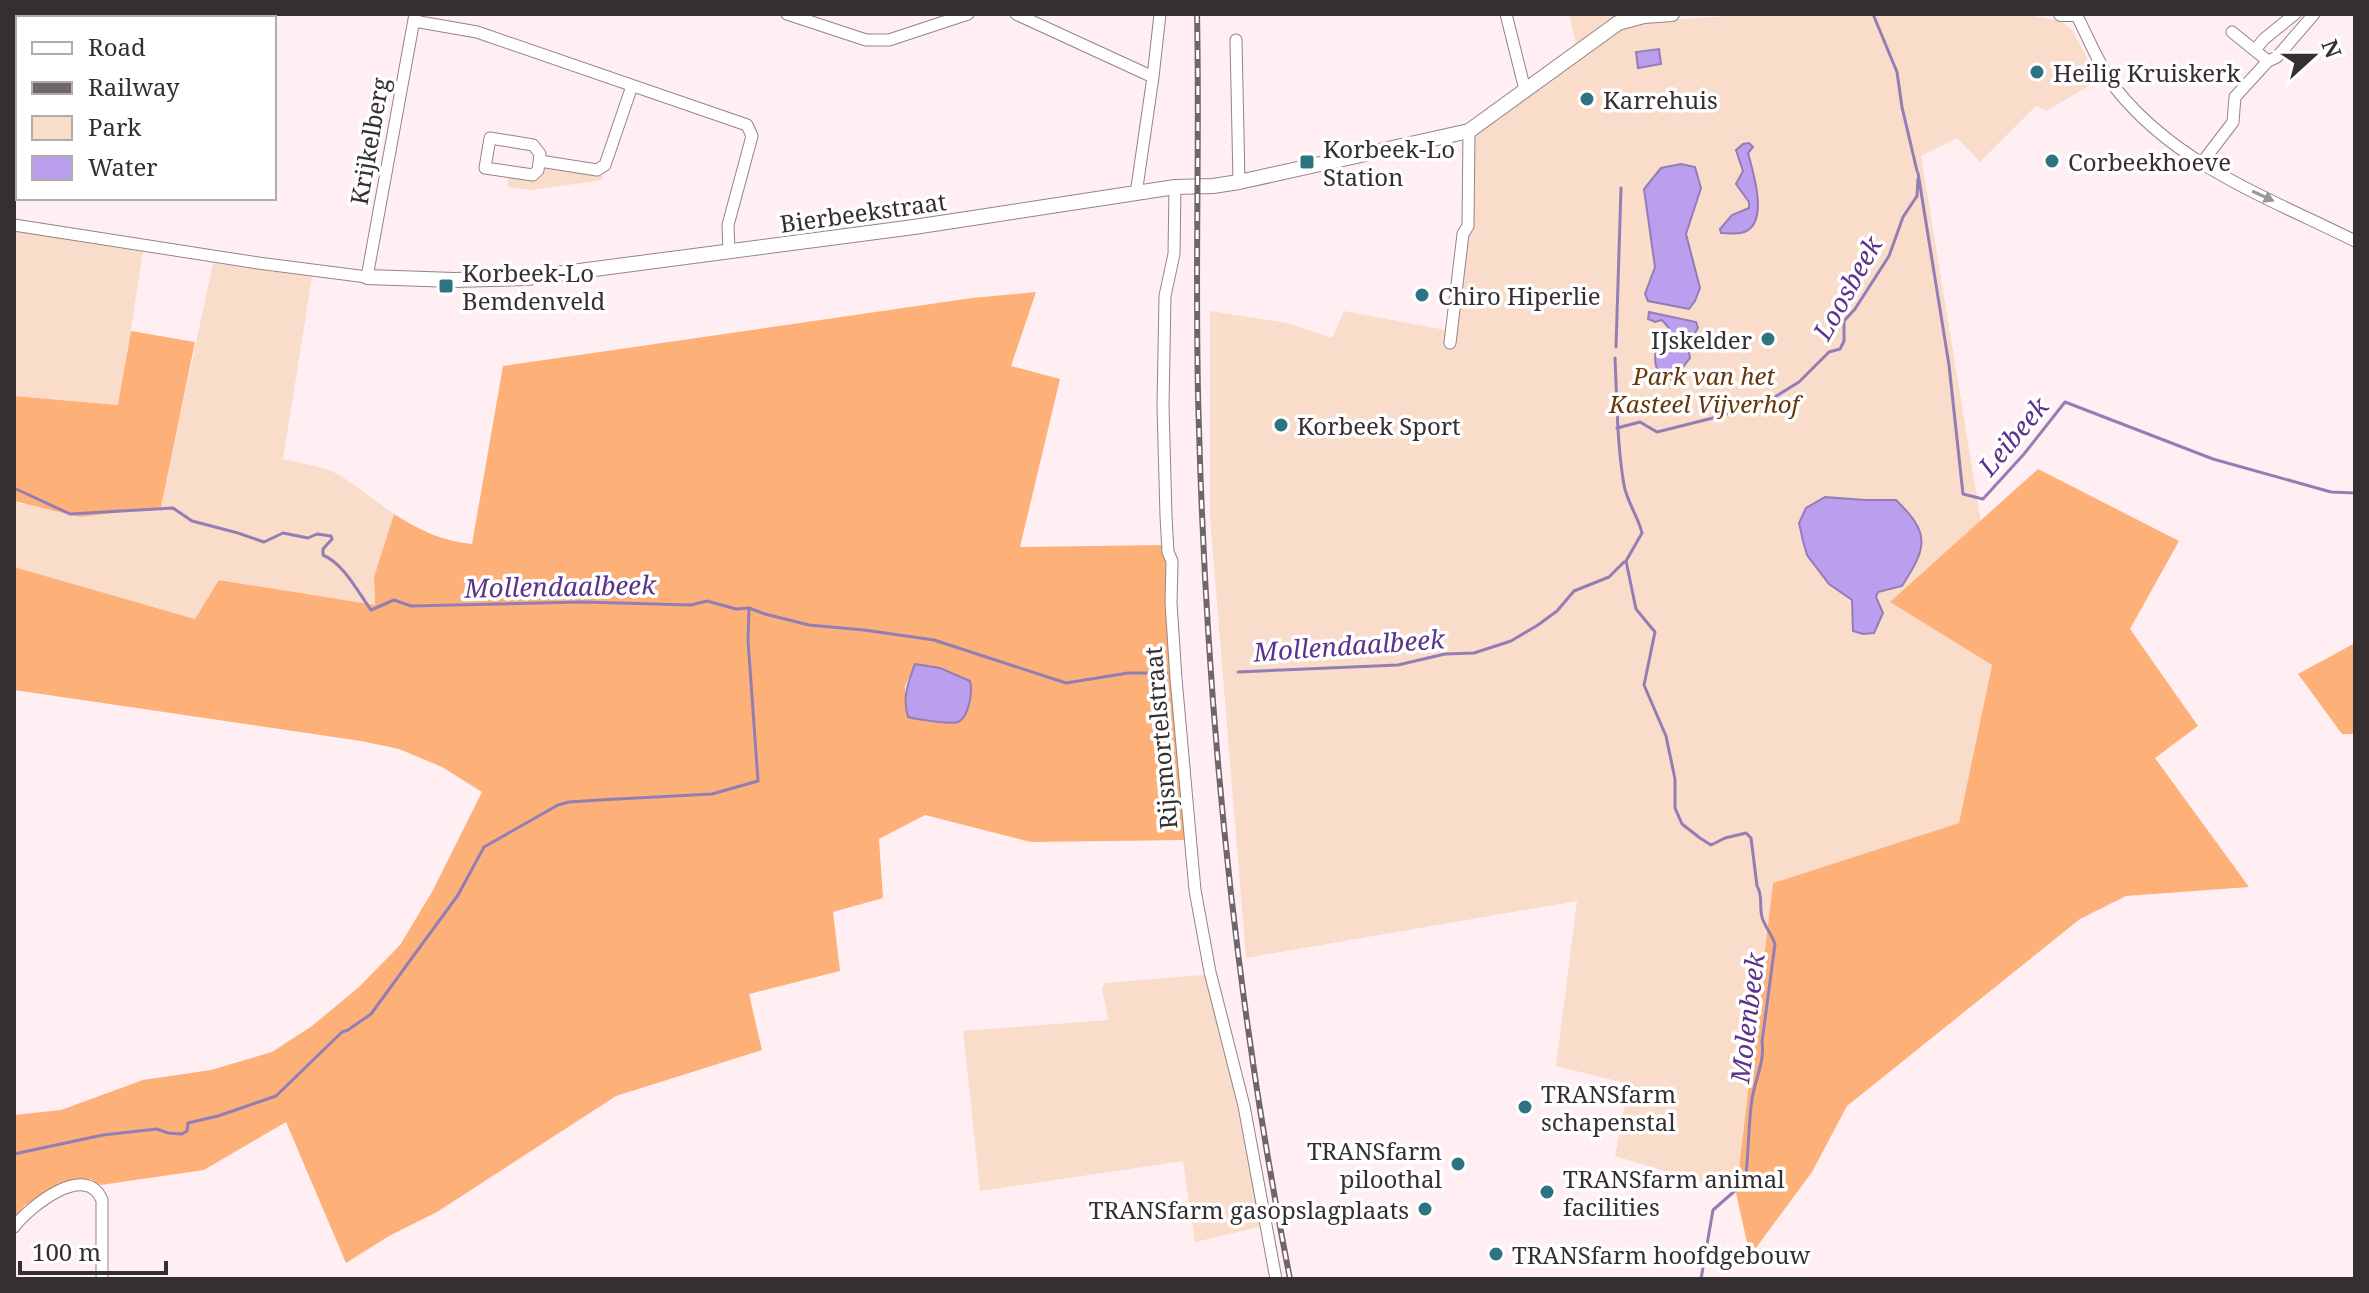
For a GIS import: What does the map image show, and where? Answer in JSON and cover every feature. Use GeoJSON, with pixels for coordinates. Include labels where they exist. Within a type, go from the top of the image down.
{"type":"FeatureCollection","features":[{"type":"Feature","properties":{"kind":"street"},"geometry":{"type":"LineString","coordinates":[[787,14],[866,40],[889,40],[968,14]]}},
{"type":"Feature","properties":{"kind":"street"},"geometry":{"type":"LineString","coordinates":[[1016,14],[1153,77]]}},
{"type":"Feature","properties":{"kind":"street"},"geometry":{"type":"LineString","coordinates":[[1136,194],[1160,14]]}},
{"type":"Feature","properties":{"kind":"street"},"geometry":{"type":"LineString","coordinates":[[1506,14],[1525,90]]}},
{"type":"Feature","properties":{"kind":"street","name":"Bierbeekstraat"},"geometry":{"type":"LineString","coordinates":[[14,225],[367,277],[454,280],[526,278],[914,227],[1175,187],[1239,182],[1469,131],[1618,23],[1633,18],[1672,14]]}},
{"type":"Feature","properties":{"kind":"street"},"geometry":{"type":"LineString","coordinates":[[2061,14],[2076,14],[2116,88],[2153,128],[2201,164],[2355,241]]}},
{"type":"Feature","properties":{"kind":"street"},"geometry":{"type":"LineString","coordinates":[[2255,50],[2295,14]]}},
{"type":"Feature","properties":{"kind":"street"},"geometry":{"type":"LineString","coordinates":[[2201,164],[2233,122],[2235,97],[2268,61],[2277,57],[2314,14]]}},
{"type":"Feature","properties":{"kind":"street"},"geometry":{"type":"LineString","coordinates":[[414,17],[477,32],[745,123],[750,127],[752,136],[728,225],[729,252]]}},
{"type":"Feature","properties":{"kind":"street","name":"Krijkelberg"},"geometry":{"type":"LineString","coordinates":[[367,277],[414,17]]}},
{"type":"Feature","properties":{"kind":"street"},"geometry":{"type":"LineString","coordinates":[[2232,32],[2268,61]]}},
{"type":"Feature","properties":{"kind":"street"},"geometry":{"type":"LineString","coordinates":[[1236,40],[1239,182]]}},
{"type":"Feature","properties":{"kind":"street"},"geometry":{"type":"LineString","coordinates":[[540,161],[597,170],[602,168],[632,86]]}},
{"type":"Feature","properties":{"kind":"street"},"geometry":{"type":"LineString","coordinates":[[1450,343],[1463,234],[1468,226],[1469,131]]}},
{"type":"Feature","properties":{"kind":"street"},"geometry":{"type":"LineString","coordinates":[[490,138],[533,145],[538,149],[540,161],[533,175],[485,168],[490,138]]}},
{"type":"Feature","properties":{"kind":"street","name":"Rijsmortelstraat"},"geometry":{"type":"LineString","coordinates":[[1175,187],[1174,254],[1165,296],[1163,406],[1166,516],[1168,552],[1172,561],[1171,603],[1176,679],[1195,890],[1210,972],[1244,1106],[1276,1279]]}},
{"type":"Feature","properties":{"kind":"street"},"geometry":{"type":"LineString","coordinates":[[14,1227],[29,1209],[51,1195],[68,1187],[94,1188],[102,1200],[102,1279]]}},
{"type":"Feature","properties":{"kind":"green space"},"geometry":{"type":"Polygon","coordinates":[[[1569,14],[1622,14],[1576,44],[1569,14]]]}},
{"type":"Feature","properties":{"kind":"green space","name":"Park van het Kasteel Vijverhof"},"geometry":{"type":"Polygon","coordinates":[[[1753,14],[2023,14],[2061,21],[2072,30],[2099,80],[2046,111],[2036,106],[1980,162],[1957,138],[1921,156],[1981,522],[1891,602],[1992,665],[1959,823],[1773,883],[1736,1193],[1615,1156],[1629,1084],[1556,1066],[1577,901],[1246,958],[1210,518],[1210,311],[1287,323],[1332,338],[1344,311],[1456,332],[1471,138],[1629,25],[1753,14]]]}},
{"type":"Feature","properties":{"kind":"green space"},"geometry":{"type":"Polygon","coordinates":[[[541,168],[603,176],[603,180],[532,190],[507,187],[509,175],[539,180],[541,168]]]}},
{"type":"Feature","properties":{"kind":"green space"},"geometry":{"type":"Polygon","coordinates":[[[14,231],[143,252],[119,405],[14,396],[14,231]]]}},
{"type":"Feature","properties":{"kind":"green space"},"geometry":{"type":"Polygon","coordinates":[[[213,263],[312,277],[283,459],[340,475],[394,514],[374,577],[375,605],[220,580],[196,619],[14,567],[14,501],[20,504],[161,507],[213,263]]]}},
{"type":"Feature","properties":{"kind":"green space"},"geometry":{"type":"Polygon","coordinates":[[[1203,975],[1210,980],[1263,1226],[1195,1242],[1183,1161],[980,1191],[963,1031],[1108,1020],[1102,988],[1105,983],[1203,975]]]}},
{"type":"Feature","properties":{"kind":"shaded area"},"geometry":{"type":"Polygon","coordinates":[[[1036,292],[1011,366],[1060,379],[1020,547],[1164,545],[1187,840],[1031,842],[925,815],[879,839],[883,898],[833,912],[840,971],[749,994],[762,1050],[616,1096],[437,1212],[389,1236],[346,1263],[286,1122],[204,1170],[101,1185],[90,1179],[74,1182],[25,1205],[14,1218],[14,1115],[61,1110],[143,1080],[211,1070],[272,1052],[312,1026],[359,987],[400,945],[432,892],[482,792],[442,767],[399,749],[14,690],[14,567],[195,619],[219,580],[375,605],[374,577],[394,514],[431,534],[472,544],[503,366],[972,298],[1036,292]],[[915,665],[905,686],[905,707],[924,721],[955,724],[915,665]]]}},
{"type":"Feature","properties":{"kind":"shaded area"},"geometry":{"type":"Polygon","coordinates":[[[131,331],[195,342],[161,507],[80,517],[14,501],[14,396],[118,405],[131,331]]]}},
{"type":"Feature","properties":{"kind":"shaded area"},"geometry":{"type":"Polygon","coordinates":[[[2038,469],[2179,541],[2130,629],[2198,726],[2155,758],[2249,887],[2126,896],[2080,919],[1847,1106],[1812,1172],[1750,1256],[1736,1193],[1773,883],[1959,823],[1992,665],[1890,602],[2038,469]]]}},
{"type":"Feature","properties":{"kind":"shaded area"},"geometry":{"type":"Polygon","coordinates":[[[2355,643],[2355,734],[2342,734],[2298,674],[2355,643]]]}},
{"type":"Feature","properties":{"kind":"water"},"geometry":{"type":"Polygon","coordinates":[[[1659,49],[1661,64],[1638,68],[1636,52],[1659,49]]]}},
{"type":"Feature","properties":{"kind":"water"},"geometry":{"type":"Polygon","coordinates":[[[1749,143],[1753,147],[1748,153],[1758,198],[1755,221],[1750,229],[1741,233],[1721,233],[1720,229],[1732,215],[1749,208],[1749,202],[1736,184],[1743,171],[1736,150],[1749,143]]]}},
{"type":"Feature","properties":{"kind":"water"},"geometry":{"type":"Polygon","coordinates":[[[1681,164],[1695,167],[1701,188],[1686,234],[1700,288],[1689,309],[1648,301],[1645,294],[1655,267],[1644,189],[1661,168],[1681,164]]]}},
{"type":"Feature","properties":{"kind":"water"},"geometry":{"type":"Polygon","coordinates":[[[1649,312],[1696,322],[1698,328],[1688,345],[1690,358],[1673,380],[1660,374],[1656,363],[1659,337],[1669,328],[1662,320],[1655,322],[1648,319],[1649,312]]]}},
{"type":"Feature","properties":{"kind":"water"},"geometry":{"type":"Polygon","coordinates":[[[1825,497],[1896,500],[1920,532],[1922,541],[1917,561],[1902,586],[1878,592],[1876,597],[1883,613],[1874,633],[1853,631],[1852,600],[1829,584],[1807,555],[1799,523],[1806,508],[1825,497]]]}},
{"type":"Feature","properties":{"kind":"water"},"geometry":{"type":"Polygon","coordinates":[[[915,664],[940,668],[970,681],[970,700],[961,720],[948,723],[908,717],[906,696],[915,664]]]}},
{"type":"Feature","properties":{"kind":"waterway","name":"Loosbeek"},"geometry":{"type":"LineString","coordinates":[[1873,14],[1897,72],[1917,171]]}},
{"type":"Feature","properties":{"kind":"waterway","name":"Leibeek"},"geometry":{"type":"LineString","coordinates":[[1918,173],[1949,365],[1963,494],[1983,499],[2065,402],[2213,459],[2331,492],[2355,493]]}},
{"type":"Feature","properties":{"kind":"waterway","name":"Loosbeek"},"geometry":{"type":"LineString","coordinates":[[1617,428],[1640,422],[1657,432],[1770,400],[1799,382],[1829,352],[1840,349],[1844,341],[1844,321],[1889,256],[1903,217],[1917,196],[1918,179]]}},
{"type":"Feature","properties":{"kind":"waterway","name":"Molenbeek"},"geometry":{"type":"LineString","coordinates":[[1616,347],[1621,188]]}},
{"type":"Feature","properties":{"kind":"waterway","name":"Molenbeek"},"geometry":{"type":"LineString","coordinates":[[1615,358],[1624,485],[1642,533],[1626,561],[1636,609],[1655,632],[1644,685],[1666,736],[1675,779],[1675,808],[1682,824],[1711,845],[1746,833],[1751,838],[1762,916],[1775,944],[1762,1056],[1752,1099],[1745,1182],[1713,1210],[1701,1279]]}},
{"type":"Feature","properties":{"kind":"waterway","name":"Mollendaalbeek"},"geometry":{"type":"LineString","coordinates":[[14,488],[70,514],[173,508],[192,521],[264,542],[283,533],[308,538],[317,534],[331,536],[323,555],[344,572],[371,610],[394,600],[411,606],[582,602],[691,605],[707,601],[736,609],[749,608],[809,625],[934,640],[1066,683],[1128,673],[1167,673]]}},
{"type":"Feature","properties":{"kind":"waterway","name":"Mollendaalbeek"},"geometry":{"type":"LineString","coordinates":[[1238,672],[1398,665],[1445,654],[1474,653],[1511,641],[1538,625],[1557,611],[1574,591],[1609,577],[1624,562]]}},
{"type":"Feature","properties":{"kind":"waterway"},"geometry":{"type":"LineString","coordinates":[[14,1154],[103,1135],[157,1129],[182,1134],[187,1131],[188,1123],[276,1096],[342,1032],[371,1014],[458,895],[484,847],[558,805],[712,794],[758,781],[748,640],[749,608]]}},
{"type":"Feature","properties":{"kind":"railway"},"geometry":{"type":"LineString","coordinates":[[1197,14],[1198,377],[1209,643],[1239,962],[1290,1279]]}},
{"type":"Feature","properties":{"kind":"place","name":"Heilig Kruiskerk"},"geometry":{"type":"Point","coordinates":[2037,72]}},
{"type":"Feature","properties":{"kind":"place","name":"Karrehuis"},"geometry":{"type":"Point","coordinates":[1587,99]}},
{"type":"Feature","properties":{"kind":"place","name":"Corbeekhoeve"},"geometry":{"type":"Point","coordinates":[2052,161]}},
{"type":"Feature","properties":{"kind":"place","name":"Korbeek-Lo Station"},"geometry":{"type":"Point","coordinates":[1307,162]}},
{"type":"Feature","properties":{"kind":"place","name":"Korbeek-Lo Bemdenveld"},"geometry":{"type":"Point","coordinates":[446,286]}},
{"type":"Feature","properties":{"kind":"place","name":"Chiro Hiperlie"},"geometry":{"type":"Point","coordinates":[1422,295]}},
{"type":"Feature","properties":{"kind":"place","name":"IJskelder"},"geometry":{"type":"Point","coordinates":[1768,339]}},
{"type":"Feature","properties":{"kind":"place","name":"Korbeek Sport"},"geometry":{"type":"Point","coordinates":[1281,425]}},
{"type":"Feature","properties":{"kind":"place","name":"TRANSfarm schapenstal"},"geometry":{"type":"Point","coordinates":[1525,1107]}},
{"type":"Feature","properties":{"kind":"place","name":"TRANSfarm piloothal"},"geometry":{"type":"Point","coordinates":[1458,1164]}},
{"type":"Feature","properties":{"kind":"place","name":"TRANSfarm animal facilities"},"geometry":{"type":"Point","coordinates":[1547,1192]}},
{"type":"Feature","properties":{"kind":"place","name":"TRANSfarm gasopslagplaats"},"geometry":{"type":"Point","coordinates":[1425,1209]}},
{"type":"Feature","properties":{"kind":"place","name":"TRANSfarm hoofdgebouw"},"geometry":{"type":"Point","coordinates":[1496,1254]}}]}
